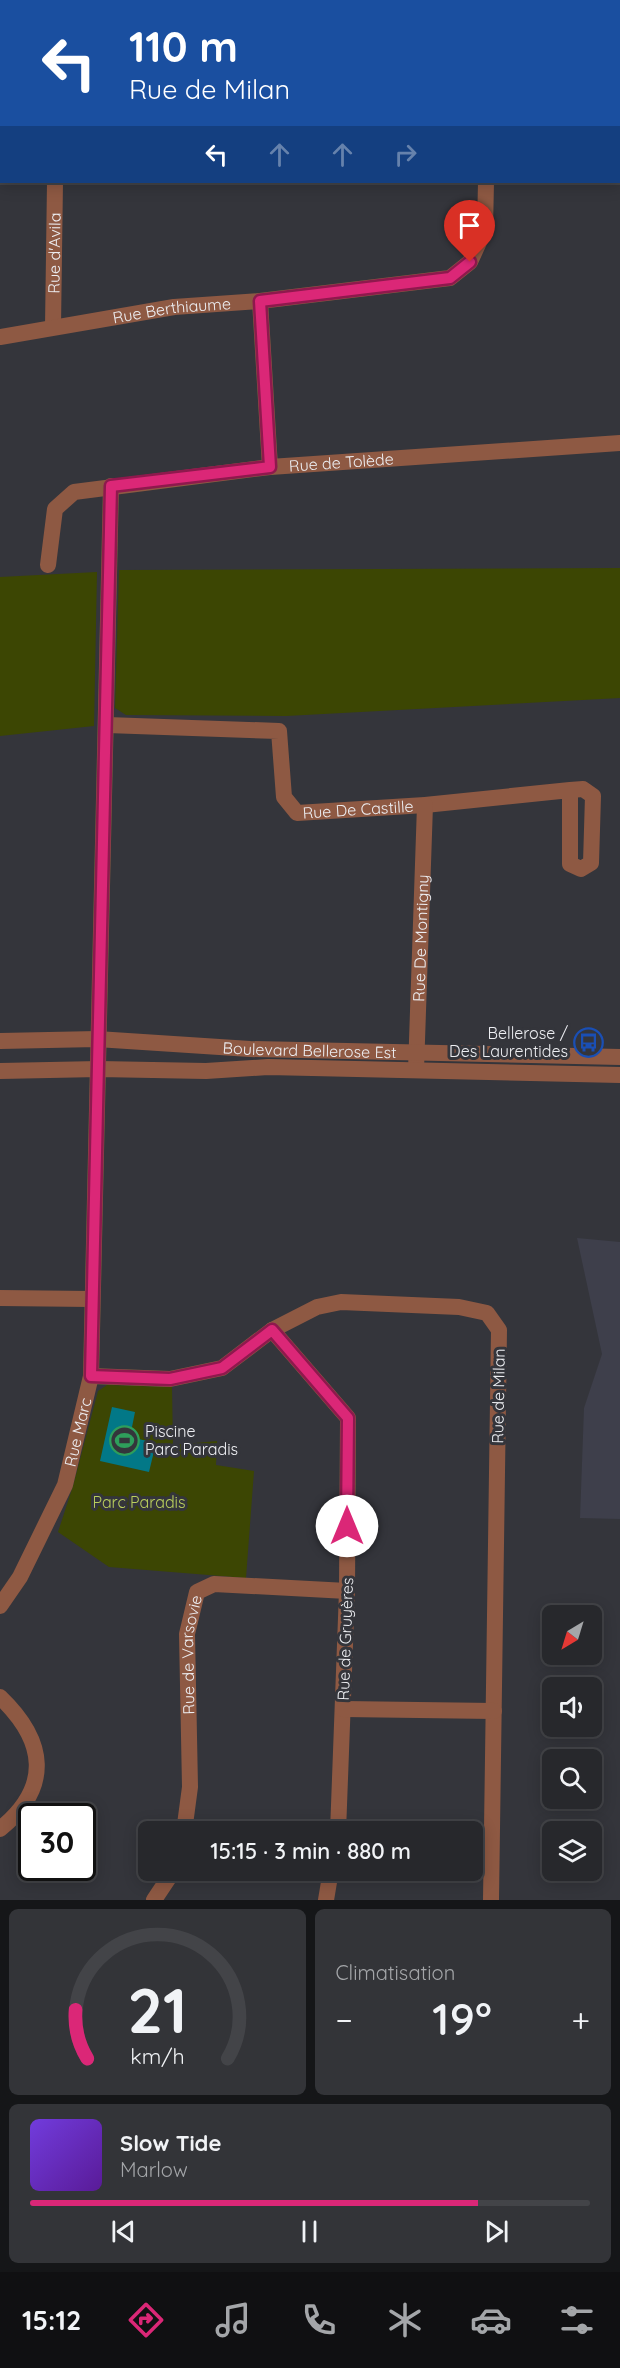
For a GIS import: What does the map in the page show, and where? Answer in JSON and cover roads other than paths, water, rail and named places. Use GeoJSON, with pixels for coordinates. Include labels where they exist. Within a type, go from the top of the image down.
{"type":"FeatureCollection","features":[{"type":"Feature","properties":{"kind":"street","name":"Rue d'Avila"},"geometry":{"type":"LineString","coordinates":[[53,327],[55,183]]}},
{"type":"Feature","properties":{"kind":"street","name":"Rue Berthiaume"},"geometry":{"type":"LineString","coordinates":[[0,337],[174,307],[260,301],[450,278],[470,262],[485,230],[486,183]]}},
{"type":"Feature","properties":{"kind":"street"},"geometry":{"type":"LineString","coordinates":[[260,301],[270,467]]}},
{"type":"Feature","properties":{"kind":"street","name":"Rue de Tolède"},"geometry":{"type":"LineString","coordinates":[[48,565],[55,509],[74,492],[270,467],[620,443]]}},
{"type":"Feature","properties":{"kind":"street","name":"Rue Marc"},"geometry":{"type":"LineString","coordinates":[[0,1606],[20,1577],[64,1485],[91,1376],[111,486]]}},
{"type":"Feature","properties":{"kind":"street","name":"Rue De Castille"},"geometry":{"type":"LineString","coordinates":[[107,725],[279,731],[284,797],[297,813],[570,790]]}},
{"type":"Feature","properties":{"kind":"street","name":"Rue De Montigny"},"geometry":{"type":"LineString","coordinates":[[416,1062],[425,804]]}},
{"type":"Feature","properties":{"kind":"street","name":"Boulevard Bellerose Est"},"geometry":{"type":"LineString","coordinates":[[0,1041],[97,1039],[620,1075]]}},
{"type":"Feature","properties":{"kind":"street","name":"Boulevard Bellerose Est"},"geometry":{"type":"LineString","coordinates":[[0,1071],[99,1069],[206,1071],[268,1067],[620,1057]]}},
{"type":"Feature","properties":{"kind":"street"},"geometry":{"type":"LineString","coordinates":[[0,1298],[91,1299]]}},
{"type":"Feature","properties":{"kind":"street","name":"Rue de Milan"},"geometry":{"type":"LineString","coordinates":[[91,1376],[170,1379],[222,1368],[272,1330],[317,1307],[341,1302],[459,1307],[487,1313],[499,1330],[491,1900]]}},
{"type":"Feature","properties":{"kind":"street","name":"Rue de Gruyères"},"geometry":{"type":"LineString","coordinates":[[272,1330],[348,1418],[346,1591],[338,1821]]}},
{"type":"Feature","properties":{"kind":"street","name":"Rue de Varsovie"},"geometry":{"type":"LineString","coordinates":[[185,1821],[190,1787],[187,1634],[197,1592],[214,1584],[346,1591]]}},
{"type":"Feature","properties":{"kind":"street"},"geometry":{"type":"LineString","coordinates":[[0,1697],[14,1710],[32,1737],[38,1774],[36,1785],[15,1816],[0,1829]]}},
{"type":"Feature","properties":{"kind":"street"},"geometry":{"type":"LineString","coordinates":[[343,1709],[494,1711]]}},
{"type":"Feature","properties":{"kind":"street"},"geometry":{"type":"LineString","coordinates":[[154,1900],[167,1881]]}},
{"type":"Feature","properties":{"kind":"street"},"geometry":{"type":"LineString","coordinates":[[326,1900],[329,1881]]}},
{"type":"Feature","properties":{"kind":"water","name":"Piscine Parc Paradis"},"geometry":{"type":"Polygon","coordinates":[[[112,1407],[135,1412],[130,1437],[156,1443],[149,1472],[100,1461],[112,1407]]]}},
{"type":"Feature","properties":{"kind":"place","name":"Bellerose / Des Laurentides"},"geometry":{"type":"Point","coordinates":[589,1042]}},
{"type":"Feature","properties":{"kind":"place","name":"Piscine Parc Paradis"},"geometry":{"type":"Point","coordinates":[124,1440]}},
{"type":"Feature","properties":{"kind":"park label","name":"Parc Paradis"},"geometry":{"type":"Point","coordinates":[139,1502]}}]}
